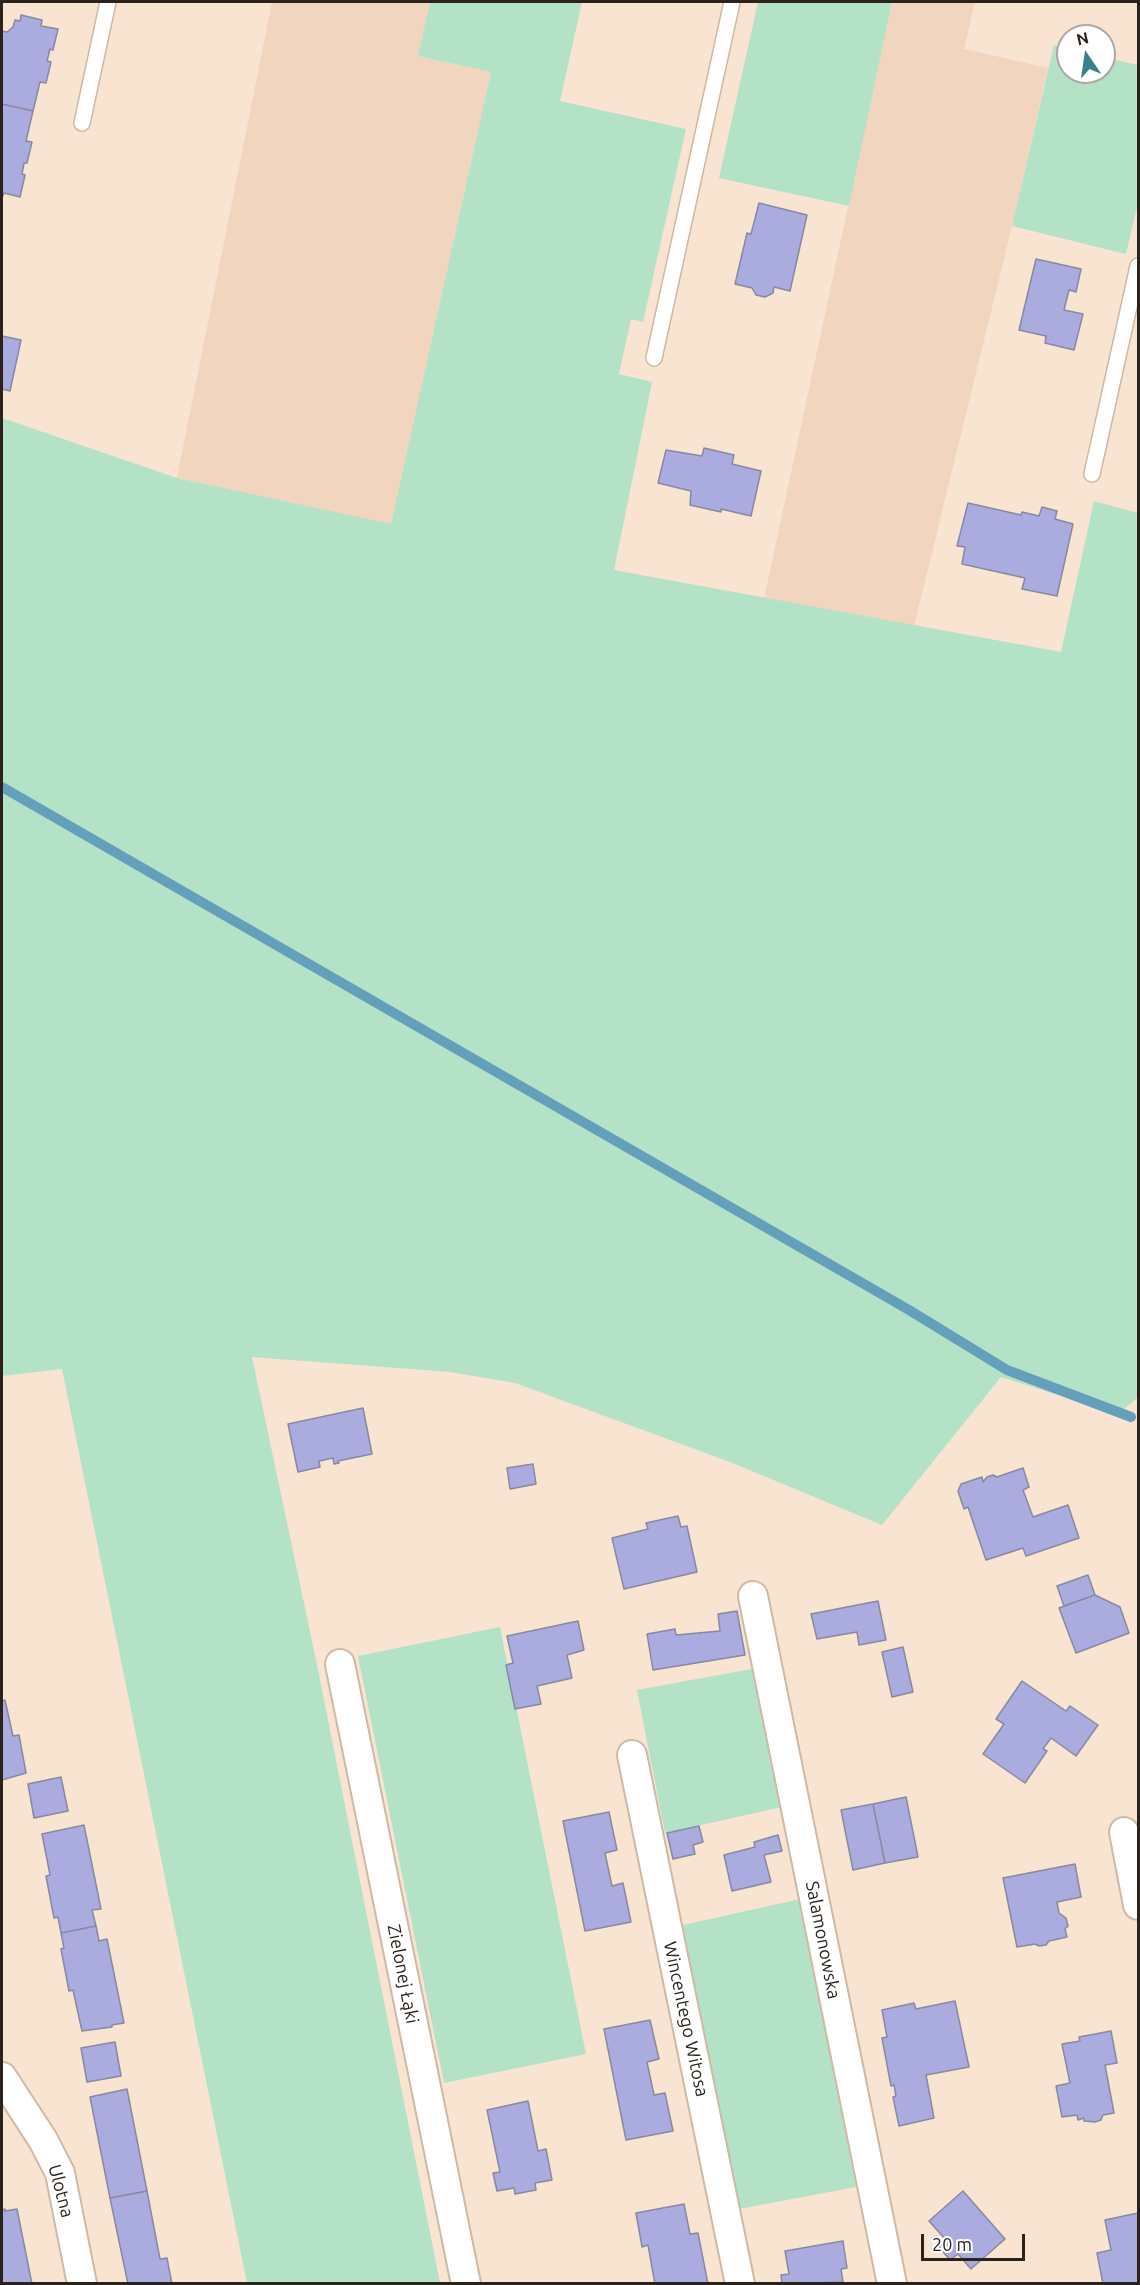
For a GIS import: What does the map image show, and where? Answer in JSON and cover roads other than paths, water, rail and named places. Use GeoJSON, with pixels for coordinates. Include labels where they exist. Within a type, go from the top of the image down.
{"type":"FeatureCollection","features":[{"type":"Feature","properties":{"kind":"street","name":"Salamonowska"},"geometry":{"type":"LineString","coordinates":[[753,1596],[892,2283]]}},
{"type":"Feature","properties":{"kind":"street","name":"Zielonej Łąki"},"geometry":{"type":"LineString","coordinates":[[340,1664],[466,2283]]}},
{"type":"Feature","properties":{"kind":"street","name":"Wincentego Witosa"},"geometry":{"type":"LineString","coordinates":[[632,1755],[740,2283]]}},
{"type":"Feature","properties":{"kind":"street"},"geometry":{"type":"LineString","coordinates":[[1124,1832],[1138,1905]]}},
{"type":"Feature","properties":{"kind":"street","name":"Ulotna"},"geometry":{"type":"LineString","coordinates":[[2,2077],[43,2140],[60,2173],[82,2283]]}},
{"type":"Feature","properties":{"kind":"lane"},"geometry":{"type":"LineString","coordinates":[[82,123],[108,2]]}},
{"type":"Feature","properties":{"kind":"lane"},"geometry":{"type":"LineString","coordinates":[[654,358],[732,2]]}},
{"type":"Feature","properties":{"kind":"lane"},"geometry":{"type":"LineString","coordinates":[[1092,474],[1138,266]]}},
{"type":"Feature","properties":{"kind":"waterway"},"geometry":{"type":"LineString","coordinates":[[2,787],[909,1310],[1007,1370],[1131,1417]]}}]}
